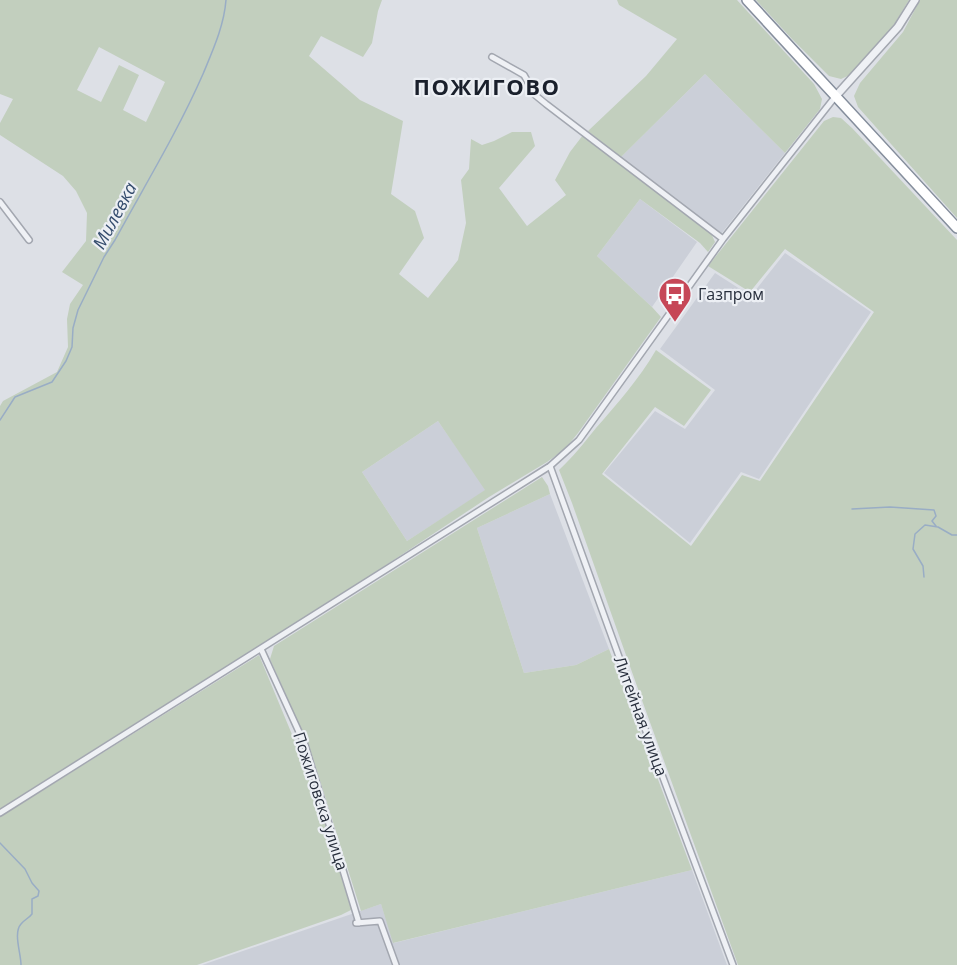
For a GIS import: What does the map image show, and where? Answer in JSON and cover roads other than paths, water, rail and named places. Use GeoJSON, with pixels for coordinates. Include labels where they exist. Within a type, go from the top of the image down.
{"type":"FeatureCollection","features":[{"type":"Feature","properties":{"kind":"highway"},"geometry":{"type":"LineString","coordinates":[[747,0],[957,228]]}},
{"type":"Feature","properties":{"kind":"street"},"geometry":{"type":"LineString","coordinates":[[0,813],[550,466],[579,440],[723,239],[835,97],[898,27],[915,0]]}},
{"type":"Feature","properties":{"kind":"street"},"geometry":{"type":"LineString","coordinates":[[492,57],[524,75],[535,94],[546,104],[723,239]]}},
{"type":"Feature","properties":{"kind":"street"},"geometry":{"type":"LineString","coordinates":[[0,202],[29,240]]}},
{"type":"Feature","properties":{"kind":"street","name":"Литейная улица"},"geometry":{"type":"LineString","coordinates":[[550,466],[733,965]]}},
{"type":"Feature","properties":{"kind":"street","name":"Пожиговска улица"},"geometry":{"type":"LineString","coordinates":[[261,650],[305,745],[357,923],[380,921],[396,965]]}},
{"type":"Feature","properties":{"kind":"waterway","name":"Милевка"},"geometry":{"type":"LineString","coordinates":[[0,420],[15,397],[52,382],[66,361],[72,347],[73,328],[78,310],[104,257],[183,116],[218,38],[226,0]]}},
{"type":"Feature","properties":{"kind":"waterway"},"geometry":{"type":"LineString","coordinates":[[852,509],[890,507],[934,510],[936,516],[932,521],[936,526]]}},
{"type":"Feature","properties":{"kind":"waterway"},"geometry":{"type":"LineString","coordinates":[[924,577],[923,566],[913,549],[915,534],[925,525],[938,527],[952,535],[957,535]]}},
{"type":"Feature","properties":{"kind":"waterway","name":"Милевка"},"geometry":{"type":"LineString","coordinates":[[0,843],[25,869],[39,891],[38,896],[32,899],[32,914],[19,928],[17,938],[21,965]]}},
{"type":"Feature","properties":{"kind":"place","name":"Газпром"},"geometry":{"type":"Point","coordinates":[675,323]}},
{"type":"Feature","properties":{"kind":"district","name":"ПОЖИГОВО"},"geometry":{"type":"Point","coordinates":[487,87]}}]}
